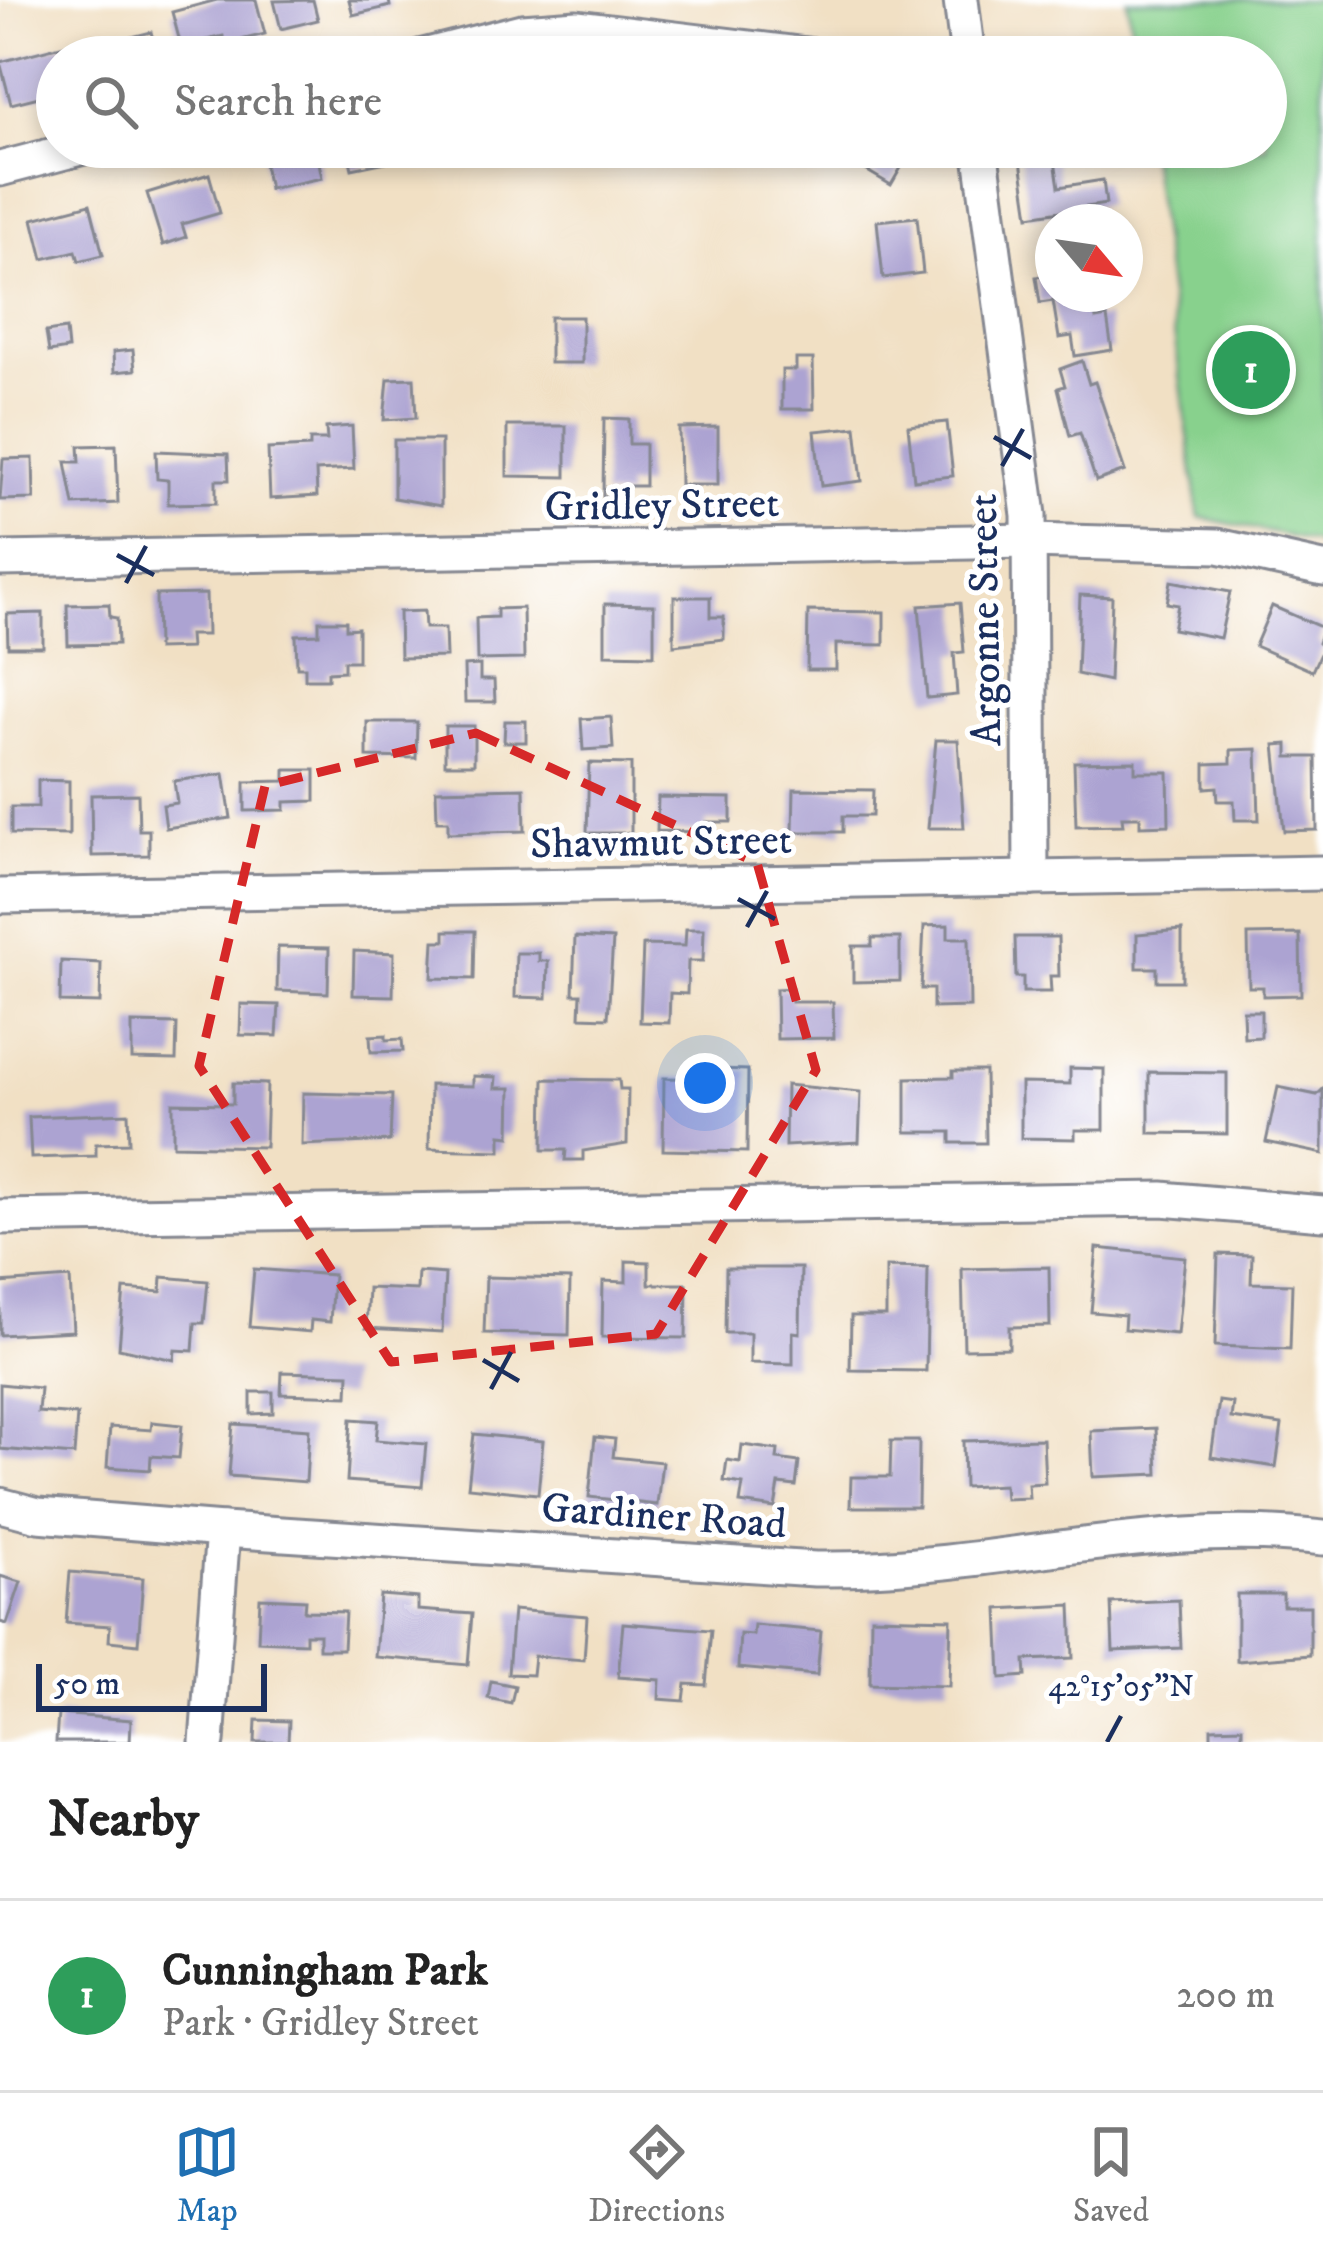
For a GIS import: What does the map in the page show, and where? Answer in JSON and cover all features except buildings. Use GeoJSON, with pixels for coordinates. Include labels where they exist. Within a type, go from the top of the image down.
{"type":"FeatureCollection","features":[{"type":"Feature","properties":{"kind":"street"},"geometry":{"type":"LineString","coordinates":[[962,0],[966,36]]}},
{"type":"Feature","properties":{"kind":"street"},"geometry":{"type":"LineString","coordinates":[[506,36],[577,27],[651,36]]}},
{"type":"Feature","properties":{"kind":"street"},"geometry":{"type":"LineString","coordinates":[[0,170],[36,160]]}},
{"type":"Feature","properties":{"kind":"street","name":"Argonne Street"},"geometry":{"type":"LineString","coordinates":[[983,168],[1030,541],[1031,878]]}},
{"type":"Feature","properties":{"kind":"street","name":"Gridley Street"},"geometry":{"type":"LineString","coordinates":[[0,560],[1030,541],[1219,546],[1323,568]]}},
{"type":"Feature","properties":{"kind":"street","name":"Shawmut Street"},"geometry":{"type":"LineString","coordinates":[[0,896],[1323,873]]}},
{"type":"Feature","properties":{"kind":"street"},"geometry":{"type":"LineString","coordinates":[[0,1217],[1162,1199],[1323,1214]]}},
{"type":"Feature","properties":{"kind":"street","name":"Gardiner Road"},"geometry":{"type":"LineString","coordinates":[[0,1505],[38,1515],[223,1530],[839,1570],[1206,1530],[1323,1538]]}},
{"type":"Feature","properties":{"kind":"street"},"geometry":{"type":"LineString","coordinates":[[207,1742],[223,1530]]}},
{"type":"Feature","properties":{"kind":"highlighted area"},"geometry":{"type":"Polygon","coordinates":[[[476,733],[757,863],[816,1070],[656,1334],[391,1362],[199,1066],[265,786],[476,733]]]}},
{"type":"Feature","properties":{"kind":"green space"},"geometry":{"type":"Polygon","coordinates":[[[1127,0],[1323,0],[1323,544],[1199,517],[1152,168],[1287,168],[1287,36],[1133,36],[1127,0]]]}},
{"type":"Feature","properties":{"kind":"place","name":"Cunningham Park"},"geometry":{"type":"Point","coordinates":[1251,370]}}]}
